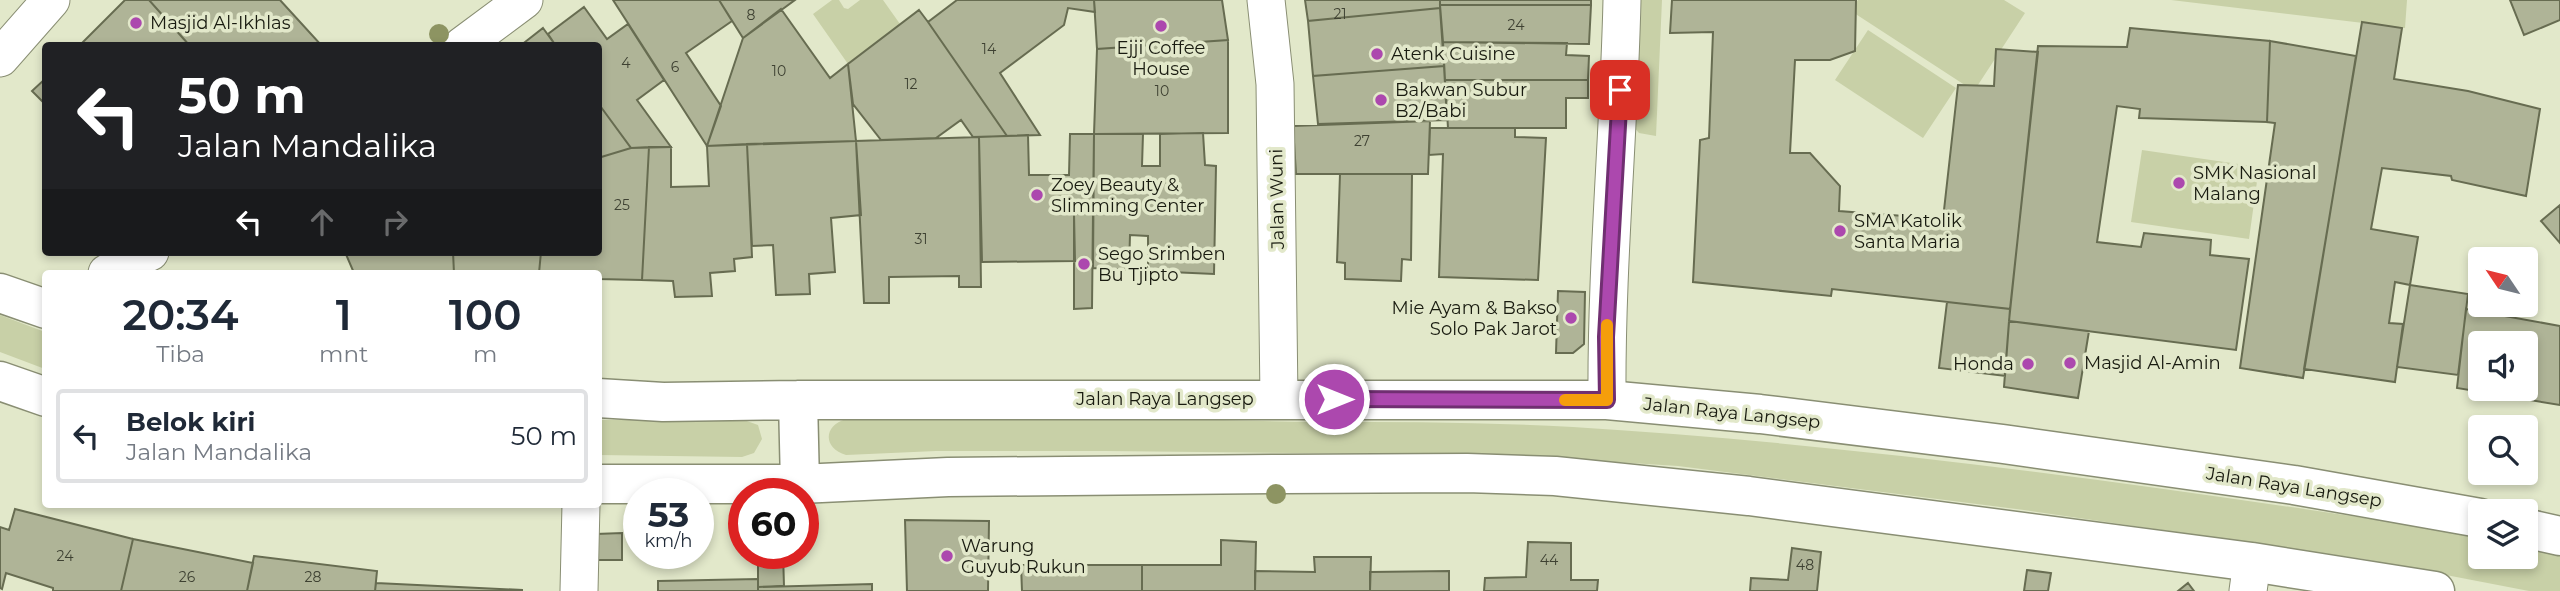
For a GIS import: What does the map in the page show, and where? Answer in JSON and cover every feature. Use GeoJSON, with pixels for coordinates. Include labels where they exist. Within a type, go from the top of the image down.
{"type":"FeatureCollection","features":[{"type":"Feature","properties":{"kind":"main road"},"geometry":{"type":"LineString","coordinates":[[0,293],[42,306]]}},
{"type":"Feature","properties":{"kind":"main road"},"geometry":{"type":"LineString","coordinates":[[0,381],[42,396]]}},
{"type":"Feature","properties":{"kind":"main road","name":"Jalan Raya Langsep"},"geometry":{"type":"LineString","coordinates":[[602,398],[663,402],[1607,400],[1760,414],[2016,446],[2294,485],[2468,516]]}},
{"type":"Feature","properties":{"kind":"main road"},"geometry":{"type":"LineString","coordinates":[[797,400],[800,478]]}},
{"type":"Feature","properties":{"kind":"main road"},"geometry":{"type":"LineString","coordinates":[[819,483],[948,477],[1414,473],[1555,476],[1749,495],[2250,576],[2435,591]]}},
{"type":"Feature","properties":{"kind":"main road"},"geometry":{"type":"LineString","coordinates":[[602,484],[728,484]]}},
{"type":"Feature","properties":{"kind":"main road"},"geometry":{"type":"LineString","coordinates":[[2538,531],[2560,536]]}},
{"type":"Feature","properties":{"kind":"street"},"geometry":{"type":"LineString","coordinates":[[0,58],[51,0]]}},
{"type":"Feature","properties":{"kind":"street"},"geometry":{"type":"LineString","coordinates":[[467,42],[524,0]]}},
{"type":"Feature","properties":{"kind":"street","name":"Jalan Wuni"},"geometry":{"type":"LineString","coordinates":[[1266,0],[1275,84],[1279,399]]}},
{"type":"Feature","properties":{"kind":"street"},"geometry":{"type":"LineString","coordinates":[[1607,400],[1606,337],[1620,90],[1622,0]]}},
{"type":"Feature","properties":{"kind":"street"},"geometry":{"type":"LineString","coordinates":[[113,270],[142,256]]}},
{"type":"Feature","properties":{"kind":"street"},"geometry":{"type":"LineString","coordinates":[[579,591],[581,508]]}},
{"type":"Feature","properties":{"kind":"green space"},"geometry":{"type":"Polygon","coordinates":[[[832,0],[839,0],[844,8],[848,9],[860,0],[883,0],[900,24],[848,64],[813,14],[832,0]]]}},
{"type":"Feature","properties":{"kind":"green space"},"geometry":{"type":"Polygon","coordinates":[[[1638,0],[1662,0],[1656,136],[1639,133],[1632,125],[1638,0]]]}},
{"type":"Feature","properties":{"kind":"green space"},"geometry":{"type":"Polygon","coordinates":[[[1858,0],[2004,0],[2025,13],[1974,91],[1851,11],[1858,0]]]}},
{"type":"Feature","properties":{"kind":"green space"},"geometry":{"type":"Polygon","coordinates":[[[2171,0],[2407,0],[2405,28],[2171,0]]]}},
{"type":"Feature","properties":{"kind":"green space"},"geometry":{"type":"Polygon","coordinates":[[[1868,30],[1956,88],[1923,138],[1835,80],[1868,30]]]}},
{"type":"Feature","properties":{"kind":"green space"},"geometry":{"type":"Polygon","coordinates":[[[2142,150],[2259,167],[2249,239],[2131,222],[2142,150]]]}},
{"type":"Feature","properties":{"kind":"green space"},"geometry":{"type":"Polygon","coordinates":[[[0,315],[42,331],[42,368],[0,352],[0,315]]]}},
{"type":"Feature","properties":{"kind":"green space"},"geometry":{"type":"Polygon","coordinates":[[[1114,417],[1477,423],[1683,435],[1904,456],[2452,531],[2468,534],[2468,569],[2538,569],[2538,550],[2560,554],[2560,591],[2529,591],[2363,559],[2024,510],[1678,466],[1503,455],[936,451],[846,455],[833,447],[829,437],[833,427],[846,419],[1114,417]]]}},
{"type":"Feature","properties":{"kind":"green space"},"geometry":{"type":"Polygon","coordinates":[[[602,420],[744,420],[758,425],[762,439],[754,453],[742,457],[602,455],[602,420]]]}},
{"type":"Feature","properties":{"kind":"building","name":"Masjid Al-Ikhlas"},"geometry":{"type":"Polygon","coordinates":[[[125,0],[149,0],[186,42],[83,42],[125,0]]]}},
{"type":"Feature","properties":{"kind":"building"},"geometry":{"type":"Polygon","coordinates":[[[149,0],[280,0],[318,42],[186,42],[149,0]]]}},
{"type":"Feature","properties":{"kind":"building"},"geometry":{"type":"Polygon","coordinates":[[[613,0],[719,0],[732,21],[686,53],[721,106],[707,146],[613,0]]]}},
{"type":"Feature","properties":{"kind":"building"},"geometry":{"type":"Polygon","coordinates":[[[719,0],[795,0],[743,38],[719,0]]]}},
{"type":"Feature","properties":{"kind":"building"},"geometry":{"type":"Polygon","coordinates":[[[957,0],[1094,0],[1095,12],[1068,8],[1064,25],[1000,73],[1040,135],[1007,136],[928,22],[957,0]]]}},
{"type":"Feature","properties":{"kind":"building","name":"Ejji Coffee House"},"geometry":{"type":"Polygon","coordinates":[[[1094,0],[1222,0],[1228,40],[1097,49],[1094,0]]]}},
{"type":"Feature","properties":{"kind":"building"},"geometry":{"type":"Polygon","coordinates":[[[1305,0],[1440,0],[1440,8],[1308,21],[1305,0]]]}},
{"type":"Feature","properties":{"kind":"building"},"geometry":{"type":"Polygon","coordinates":[[[1440,0],[1591,0],[1591,5],[1440,5],[1440,0]]]}},
{"type":"Feature","properties":{"kind":"building"},"geometry":{"type":"Polygon","coordinates":[[[1672,0],[1856,0],[1855,51],[1830,60],[1795,60],[1790,153],[1810,153],[1840,186],[1839,211],[1943,219],[1958,85],[1994,86],[1996,49],[2038,52],[2010,309],[1832,289],[1831,296],[1693,282],[1700,140],[1709,138],[1713,32],[1670,33],[1672,0]]]}},
{"type":"Feature","properties":{"kind":"building"},"geometry":{"type":"Polygon","coordinates":[[[2510,0],[2560,0],[2560,20],[2524,35],[2510,0]]]}},
{"type":"Feature","properties":{"kind":"building"},"geometry":{"type":"Polygon","coordinates":[[[1440,5],[1591,5],[1589,44],[1443,42],[1440,5]]]}},
{"type":"Feature","properties":{"kind":"building"},"geometry":{"type":"Polygon","coordinates":[[[584,7],[607,39],[628,24],[664,80],[637,100],[671,147],[631,148],[602,108],[602,42],[553,42],[548,34],[584,7]]]}},
{"type":"Feature","properties":{"kind":"building","name":"Atenk Cuisine"},"geometry":{"type":"Polygon","coordinates":[[[1440,8],[1444,66],[1313,76],[1308,21],[1440,8]]]}},
{"type":"Feature","properties":{"kind":"building"},"geometry":{"type":"Polygon","coordinates":[[[781,9],[830,78],[848,64],[856,141],[707,146],[743,38],[781,9]]]}},
{"type":"Feature","properties":{"kind":"building"},"geometry":{"type":"Polygon","coordinates":[[[919,10],[1007,136],[973,137],[961,120],[936,138],[881,140],[853,104],[848,64],[919,10]]]}},
{"type":"Feature","properties":{"kind":"building"},"geometry":{"type":"Polygon","coordinates":[[[2362,22],[2402,28],[2394,79],[2468,91],[2540,109],[2526,196],[2452,180],[2451,176],[2382,168],[2371,229],[2418,237],[2410,285],[2395,282],[2389,323],[2403,324],[2395,382],[2304,369],[2362,22]]]}},
{"type":"Feature","properties":{"kind":"building"},"geometry":{"type":"Polygon","coordinates":[[[543,28],[553,42],[525,42],[543,28]]]}},
{"type":"Feature","properties":{"kind":"building"},"geometry":{"type":"Polygon","coordinates":[[[2130,28],[2270,41],[2267,122],[2139,118],[2140,109],[2117,106],[2097,242],[2141,247],[2144,233],[2211,240],[2210,255],[2249,259],[2236,350],[2009,321],[2038,46],[2127,47],[2130,28]]]}},
{"type":"Feature","properties":{"kind":"building"},"geometry":{"type":"Polygon","coordinates":[[[1228,40],[1228,133],[1094,134],[1097,49],[1228,40]]]}},
{"type":"Feature","properties":{"kind":"building"},"geometry":{"type":"Polygon","coordinates":[[[2270,41],[2356,56],[2303,378],[2240,368],[2275,123],[2267,122],[2270,41]]]}},
{"type":"Feature","properties":{"kind":"building"},"geometry":{"type":"Polygon","coordinates":[[[1443,42],[1567,43],[1566,55],[1589,56],[1588,80],[1445,80],[1443,42]]]}},
{"type":"Feature","properties":{"kind":"building","name":"Bakwan Subur B2/Babi"},"geometry":{"type":"Polygon","coordinates":[[[1444,66],[1447,120],[1318,124],[1313,76],[1444,66]]]}},
{"type":"Feature","properties":{"kind":"building"},"geometry":{"type":"Polygon","coordinates":[[[1445,80],[1588,80],[1588,98],[1566,98],[1566,128],[1448,128],[1445,80]]]}},
{"type":"Feature","properties":{"kind":"building"},"geometry":{"type":"Polygon","coordinates":[[[42,82],[42,101],[32,91],[42,82]]]}},
{"type":"Feature","properties":{"kind":"building"},"geometry":{"type":"Polygon","coordinates":[[[602,108],[631,148],[602,157],[602,108]]]}},
{"type":"Feature","properties":{"kind":"building"},"geometry":{"type":"Polygon","coordinates":[[[1430,121],[1428,174],[1296,174],[1293,126],[1430,121]]]}},
{"type":"Feature","properties":{"kind":"building"},"geometry":{"type":"Polygon","coordinates":[[[1430,128],[1515,128],[1515,137],[1546,138],[1538,280],[1439,277],[1443,154],[1429,155],[1430,128]]]}},
{"type":"Feature","properties":{"kind":"building"},"geometry":{"type":"Polygon","coordinates":[[[1203,133],[1205,165],[1216,166],[1214,274],[1148,271],[1148,236],[1130,235],[1129,270],[1093,268],[1094,134],[1143,134],[1142,166],[1160,166],[1160,134],[1203,133]]]}},
{"type":"Feature","properties":{"kind":"building","name":"Zoey Beauty & Slimming Center"},"geometry":{"type":"Polygon","coordinates":[[[1070,134],[1094,134],[1093,214],[1074,214],[1075,261],[982,262],[979,137],[1028,135],[1029,175],[1069,175],[1070,134]]]}},
{"type":"Feature","properties":{"kind":"building"},"geometry":{"type":"Polygon","coordinates":[[[979,137],[981,287],[959,287],[959,276],[889,277],[889,303],[864,303],[856,141],[979,137]]]}},
{"type":"Feature","properties":{"kind":"building"},"geometry":{"type":"Polygon","coordinates":[[[856,141],[861,215],[831,218],[835,272],[809,274],[810,294],[776,295],[773,245],[752,246],[747,144],[856,141]]]}},
{"type":"Feature","properties":{"kind":"building"},"geometry":{"type":"Polygon","coordinates":[[[747,144],[752,257],[734,259],[735,271],[710,273],[712,296],[675,297],[673,281],[642,280],[649,147],[671,147],[671,187],[709,186],[707,146],[747,144]]]}},
{"type":"Feature","properties":{"kind":"building"},"geometry":{"type":"Polygon","coordinates":[[[649,147],[642,280],[602,279],[602,270],[539,270],[541,256],[602,256],[602,157],[631,148],[649,147]]]}},
{"type":"Feature","properties":{"kind":"building"},"geometry":{"type":"Polygon","coordinates":[[[1340,174],[1412,174],[1411,260],[1402,259],[1401,281],[1345,279],[1345,263],[1337,262],[1340,174]]]}},
{"type":"Feature","properties":{"kind":"building"},"geometry":{"type":"Polygon","coordinates":[[[2560,205],[2560,243],[2541,221],[2560,205]]]}},
{"type":"Feature","properties":{"kind":"building","name":"Sego Srimben Bu Tjipto"},"geometry":{"type":"Polygon","coordinates":[[[1074,214],[1093,214],[1092,308],[1074,309],[1074,214]]]}},
{"type":"Feature","properties":{"kind":"building"},"geometry":{"type":"Polygon","coordinates":[[[347,256],[453,256],[454,270],[353,270],[347,256]]]}},
{"type":"Feature","properties":{"kind":"building"},"geometry":{"type":"Polygon","coordinates":[[[453,256],[541,256],[539,270],[454,270],[453,256]]]}},
{"type":"Feature","properties":{"kind":"building"},"geometry":{"type":"Polygon","coordinates":[[[2410,285],[2468,294],[2458,375],[2397,367],[2410,285]]]}},
{"type":"Feature","properties":{"kind":"building","name":"Mie Ayam & Bakso Solo Pak Jarot"},"geometry":{"type":"Polygon","coordinates":[[[1558,291],[1585,292],[1584,344],[1573,353],[1556,353],[1558,291]]]}},
{"type":"Feature","properties":{"kind":"building"},"geometry":{"type":"Polygon","coordinates":[[[1947,302],[2010,309],[2005,376],[1939,368],[1947,302]]]}},
{"type":"Feature","properties":{"kind":"building"},"geometry":{"type":"Polygon","coordinates":[[[2466,309],[2468,317],[2510,317],[2560,326],[2560,405],[2536,401],[2538,401],[2538,331],[2468,331],[2468,390],[2457,388],[2466,309]]]}},
{"type":"Feature","properties":{"kind":"building"},"geometry":{"type":"Polygon","coordinates":[[[2009,321],[2089,331],[2078,398],[2004,387],[2009,321]]]}},
{"type":"Feature","properties":{"kind":"building"},"geometry":{"type":"Polygon","coordinates":[[[15,509],[133,539],[121,591],[53,591],[53,588],[6,573],[2,589],[0,588],[0,527],[9,530],[15,509]]]}},
{"type":"Feature","properties":{"kind":"building","name":"Warung Guyub Rukun"},"geometry":{"type":"Polygon","coordinates":[[[905,520],[989,521],[988,591],[907,591],[905,520]]]}},
{"type":"Feature","properties":{"kind":"building"},"geometry":{"type":"Polygon","coordinates":[[[622,533],[622,560],[596,560],[596,534],[622,533]]]}},
{"type":"Feature","properties":{"kind":"building"},"geometry":{"type":"Polygon","coordinates":[[[133,539],[253,563],[247,591],[121,591],[133,539]]]}},
{"type":"Feature","properties":{"kind":"building"},"geometry":{"type":"Polygon","coordinates":[[[1221,540],[1256,542],[1255,591],[1142,591],[1142,565],[1221,565],[1221,540]]]}},
{"type":"Feature","properties":{"kind":"building"},"geometry":{"type":"Polygon","coordinates":[[[1528,542],[1571,543],[1571,580],[1598,580],[1597,591],[1484,591],[1485,578],[1526,577],[1528,542]]]}},
{"type":"Feature","properties":{"kind":"building"},"geometry":{"type":"Polygon","coordinates":[[[1792,548],[1821,552],[1817,591],[1750,591],[1751,578],[1788,580],[1792,548]]]}},
{"type":"Feature","properties":{"kind":"building"},"geometry":{"type":"Polygon","coordinates":[[[254,556],[377,571],[375,591],[247,591],[254,556]]]}},
{"type":"Feature","properties":{"kind":"building"},"geometry":{"type":"Polygon","coordinates":[[[1314,557],[1371,557],[1370,591],[1255,591],[1255,571],[1315,572],[1314,557]]]}},
{"type":"Feature","properties":{"kind":"building"},"geometry":{"type":"Polygon","coordinates":[[[1021,565],[1142,565],[1142,591],[1022,591],[1021,565]]]}},
{"type":"Feature","properties":{"kind":"building"},"geometry":{"type":"Polygon","coordinates":[[[758,569],[783,569],[784,586],[758,587],[758,569]]]}},
{"type":"Feature","properties":{"kind":"building"},"geometry":{"type":"Polygon","coordinates":[[[2027,570],[2051,573],[2048,591],[2024,591],[2027,570]]]}},
{"type":"Feature","properties":{"kind":"building"},"geometry":{"type":"Polygon","coordinates":[[[1449,571],[1449,591],[1370,591],[1370,572],[1449,571]]]}},
{"type":"Feature","properties":{"kind":"building"},"geometry":{"type":"Polygon","coordinates":[[[758,579],[758,591],[658,591],[658,581],[758,579]]]}},
{"type":"Feature","properties":{"kind":"building"},"geometry":{"type":"Polygon","coordinates":[[[376,583],[522,590],[522,591],[375,591],[376,583]]]}},
{"type":"Feature","properties":{"kind":"building"},"geometry":{"type":"Polygon","coordinates":[[[2188,583],[2194,591],[2178,591],[2188,583]]]}},
{"type":"Feature","properties":{"kind":"building"},"geometry":{"type":"Polygon","coordinates":[[[872,584],[872,591],[758,591],[758,587],[872,584]]]}},
{"type":"Feature","properties":{"kind":"slow traffic"},"geometry":{"type":"LineString","coordinates":[[1565,400],[1607,400],[1607,325]]}},
{"type":"Feature","properties":{"kind":"place","name":"Masjid Al-Ikhlas"},"geometry":{"type":"Point","coordinates":[136,23]}},
{"type":"Feature","properties":{"kind":"place","name":"Ejji Coffee House"},"geometry":{"type":"Point","coordinates":[1161,26]}},
{"type":"Feature","properties":{"kind":"place","name":"Atenk Cuisine"},"geometry":{"type":"Point","coordinates":[1377,54]}},
{"type":"Feature","properties":{"kind":"place","name":"Bakwan Subur B2/Babi"},"geometry":{"type":"Point","coordinates":[1381,100]}},
{"type":"Feature","properties":{"kind":"place","name":"SMK Nasional Malang"},"geometry":{"type":"Point","coordinates":[2179,183]}},
{"type":"Feature","properties":{"kind":"place","name":"Zoey Beauty & Slimming Center"},"geometry":{"type":"Point","coordinates":[1037,195]}},
{"type":"Feature","properties":{"kind":"place","name":"SMA Katolik Santa Maria"},"geometry":{"type":"Point","coordinates":[1840,231]}},
{"type":"Feature","properties":{"kind":"place","name":"Sego Srimben Bu Tjipto"},"geometry":{"type":"Point","coordinates":[1084,264]}},
{"type":"Feature","properties":{"kind":"place","name":"Mie Ayam & Bakso Solo Pak Jarot"},"geometry":{"type":"Point","coordinates":[1571,318]}},
{"type":"Feature","properties":{"kind":"place","name":"Masjid Al-Amin"},"geometry":{"type":"Point","coordinates":[2070,363]}},
{"type":"Feature","properties":{"kind":"place","name":"Honda"},"geometry":{"type":"Point","coordinates":[2028,364]}},
{"type":"Feature","properties":{"kind":"place","name":"Warung Guyub Rukun"},"geometry":{"type":"Point","coordinates":[947,556]}},
{"type":"Feature","properties":{"kind":"route"},"geometry":{"type":"LineString","coordinates":[[1334,399],[1607,400],[1606,337],[1620,90]]}}]}
